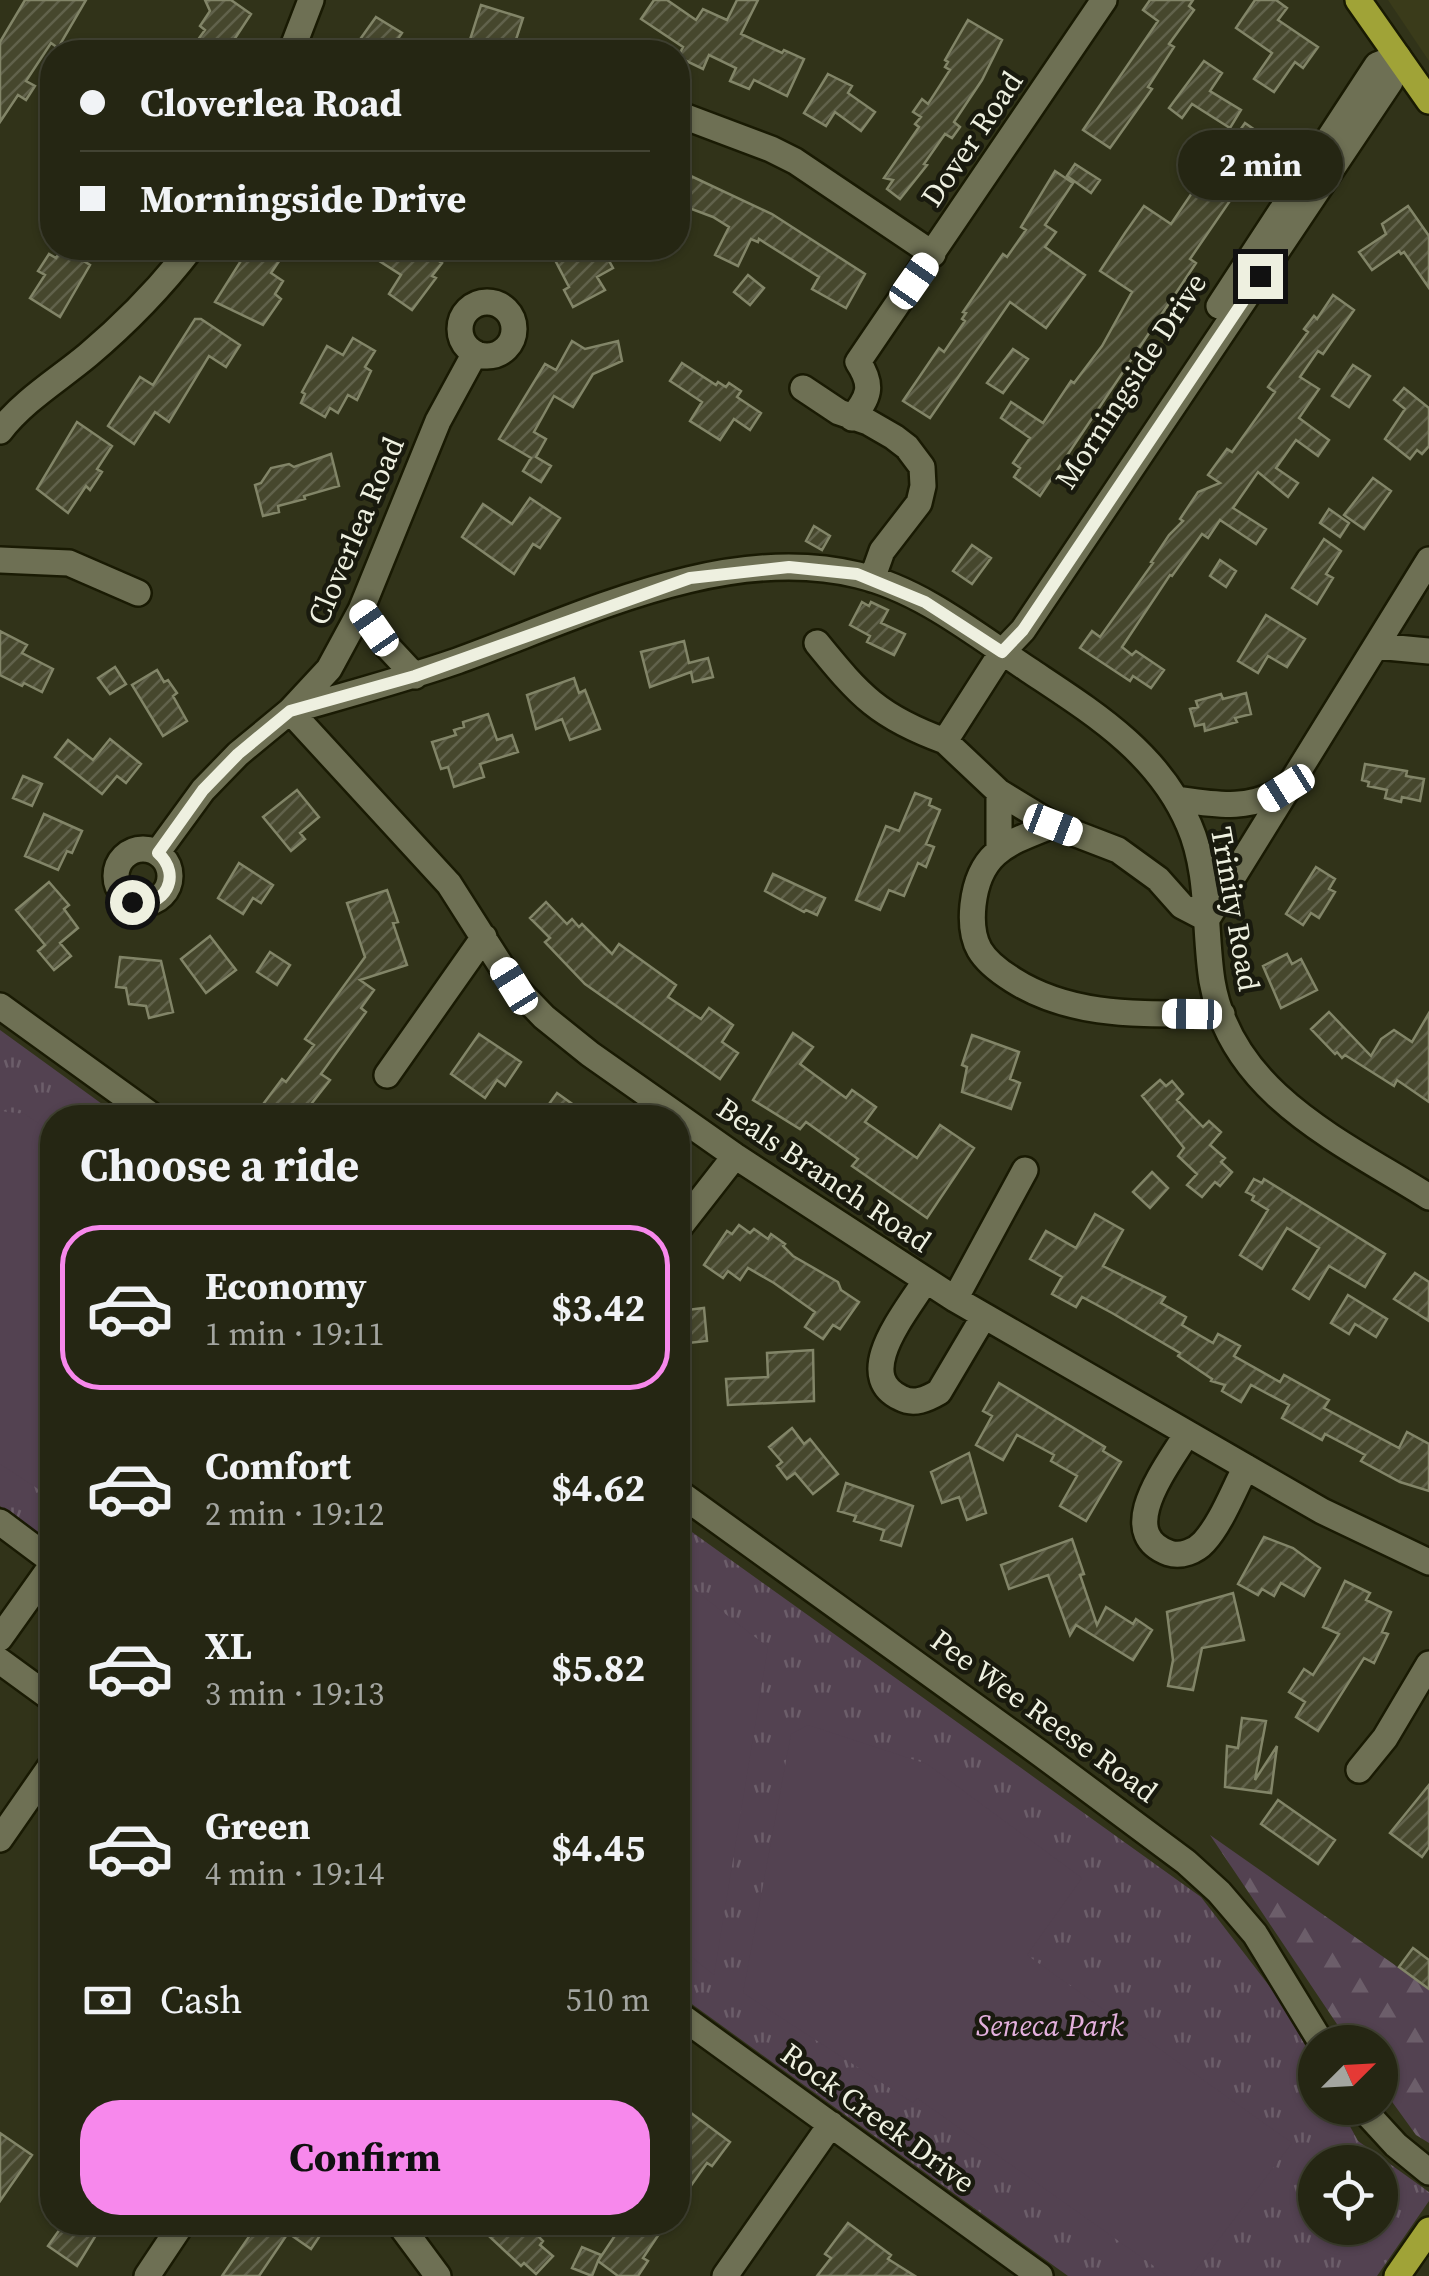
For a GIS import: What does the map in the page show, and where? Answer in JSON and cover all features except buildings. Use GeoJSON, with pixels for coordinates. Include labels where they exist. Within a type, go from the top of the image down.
{"type":"FeatureCollection","features":[{"type":"Feature","properties":{"kind":"main road"},"geometry":{"type":"LineString","coordinates":[[1358,0],[1429,100]]}},
{"type":"Feature","properties":{"kind":"main road"},"geometry":{"type":"LineString","coordinates":[[1397,2276],[1429,2230]]}},
{"type":"Feature","properties":{"kind":"street"},"geometry":{"type":"LineString","coordinates":[[296,40],[311,0]]}},
{"type":"Feature","properties":{"kind":"street","name":"Dover Road"},"geometry":{"type":"LineString","coordinates":[[852,418],[869,394],[868,380],[858,362],[1104,0]]}},
{"type":"Feature","properties":{"kind":"street","name":"Morningside Drive"},"geometry":{"type":"LineString","coordinates":[[945,741],[1002,652],[1010,624],[1378,65],[1398,57]]}},
{"type":"Feature","properties":{"kind":"street"},"geometry":{"type":"LineString","coordinates":[[690,118],[795,161],[933,254]]}},
{"type":"Feature","properties":{"kind":"street"},"geometry":{"type":"LineString","coordinates":[[0,431],[29,400],[88,356],[133,315],[181,260]]}},
{"type":"Feature","properties":{"kind":"street","name":"Cloverlea Road"},"geometry":{"type":"LineString","coordinates":[[158,853],[203,790],[238,754],[290,711],[329,669],[361,610],[438,421],[475,353]]}},
{"type":"Feature","properties":{"kind":"street"},"geometry":{"type":"LineString","coordinates":[[803,388],[852,418],[879,427],[906,446],[923,475],[919,503],[882,551],[872,580]]}},
{"type":"Feature","properties":{"kind":"street"},"geometry":{"type":"LineString","coordinates":[[0,560],[70,563],[138,592]]}},
{"type":"Feature","properties":{"kind":"street"},"geometry":{"type":"LineString","coordinates":[[816,642],[856,691],[902,726],[945,741],[998,792],[1053,825],[1118,850],[1158,878],[1182,906],[1207,919],[1429,560]]}},
{"type":"Feature","properties":{"kind":"street","name":"Trinity Road"},"geometry":{"type":"LineString","coordinates":[[290,711],[415,676],[690,578],[789,567],[816,568],[872,580],[954,619],[1116,730],[1142,755],[1178,799],[1192,830],[1200,862],[1212,979],[1222,1014],[1248,1065],[1279,1100],[1429,1197]]}},
{"type":"Feature","properties":{"kind":"street"},"geometry":{"type":"LineString","coordinates":[[361,610],[415,676]]}},
{"type":"Feature","properties":{"kind":"street"},"geometry":{"type":"LineString","coordinates":[[1376,646],[1429,652]]}},
{"type":"Feature","properties":{"kind":"street","name":"Beals Branch Road"},"geometry":{"type":"LineString","coordinates":[[290,711],[450,884],[514,986],[544,1017],[660,1105]]}},
{"type":"Feature","properties":{"kind":"street"},"geometry":{"type":"LineString","coordinates":[[1178,799],[1219,806],[1251,803],[1266,800],[1286,788]]}},
{"type":"Feature","properties":{"kind":"street"},"geometry":{"type":"LineString","coordinates":[[998,792],[999,847],[975,886],[970,928],[987,964],[1035,994],[1069,1006],[1106,1012],[1222,1014]]}},
{"type":"Feature","properties":{"kind":"street"},"geometry":{"type":"LineString","coordinates":[[999,847],[1053,825]]}},
{"type":"Feature","properties":{"kind":"street"},"geometry":{"type":"LineString","coordinates":[[387,1075],[484,937]]}},
{"type":"Feature","properties":{"kind":"street"},"geometry":{"type":"LineString","coordinates":[[0,1006],[137,1105]]}},
{"type":"Feature","properties":{"kind":"street","name":"Beals Branch Road"},"geometry":{"type":"LineString","coordinates":[[690,1126],[955,1299],[1186,1435],[1322,1510],[1429,1562]]}},
{"type":"Feature","properties":{"kind":"street"},"geometry":{"type":"LineString","coordinates":[[690,1214],[736,1156]]}},
{"type":"Feature","properties":{"kind":"street"},"geometry":{"type":"LineString","coordinates":[[955,1299],[1025,1170]]}},
{"type":"Feature","properties":{"kind":"street"},"geometry":{"type":"LineString","coordinates":[[926,1281],[880,1359],[882,1378],[903,1400],[928,1399],[939,1392],[984,1316]]}},
{"type":"Feature","properties":{"kind":"street"},"geometry":{"type":"LineString","coordinates":[[1186,1435],[1148,1502],[1144,1518],[1146,1533],[1167,1552],[1182,1554],[1203,1543],[1246,1467]]}},
{"type":"Feature","properties":{"kind":"street","name":"Pee Wee Reese Road"},"geometry":{"type":"LineString","coordinates":[[690,1501],[1186,1862],[1219,1892],[1254,1934],[1310,2025]]}},
{"type":"Feature","properties":{"kind":"street"},"geometry":{"type":"LineString","coordinates":[[0,1522],[40,1554]]}},
{"type":"Feature","properties":{"kind":"street"},"geometry":{"type":"LineString","coordinates":[[0,1638],[40,1580]]}},
{"type":"Feature","properties":{"kind":"street"},"geometry":{"type":"LineString","coordinates":[[0,1661],[40,1691]]}},
{"type":"Feature","properties":{"kind":"street"},"geometry":{"type":"LineString","coordinates":[[1358,1770],[1386,1738],[1429,1664]]}},
{"type":"Feature","properties":{"kind":"street"},"geometry":{"type":"LineString","coordinates":[[0,1839],[40,1781]]}},
{"type":"Feature","properties":{"kind":"street","name":"Rock Creek Drive"},"geometry":{"type":"LineString","coordinates":[[690,2023],[1040,2276]]}},
{"type":"Feature","properties":{"kind":"street"},"geometry":{"type":"LineString","coordinates":[[724,2276],[831,2124]]}},
{"type":"Feature","properties":{"kind":"street"},"geometry":{"type":"LineString","coordinates":[[1378,2125],[1429,2172]]}},
{"type":"Feature","properties":{"kind":"street"},"geometry":{"type":"LineString","coordinates":[[146,2276],[174,2235]]}},
{"type":"Feature","properties":{"kind":"street"},"geometry":{"type":"LineString","coordinates":[[408,2235],[438,2276]]}},
{"type":"Feature","properties":{"kind":"shaded area"},"geometry":{"type":"Polygon","coordinates":[[[1388,0],[1429,0],[1429,61],[1388,0]]]}},
{"type":"Feature","properties":{"kind":"green space"},"geometry":{"type":"Polygon","coordinates":[[[0,1030],[103,1105],[40,1105],[40,1535],[0,1506],[0,1030]]]}},
{"type":"Feature","properties":{"kind":"green space"},"geometry":{"type":"Polygon","coordinates":[[[0,1111],[25,1114],[40,1125],[40,1490],[0,1464],[0,1111]]]}},
{"type":"Feature","properties":{"kind":"green space","name":"Seneca Park"},"geometry":{"type":"Polygon","coordinates":[[[690,1531],[1201,1897],[1280,2000],[1298,2032],[1298,2125],[1349,2125],[1364,2145],[1298,2145],[1298,2245],[1398,2245],[1398,2170],[1429,2192],[1429,2201],[1377,2276],[1068,2276],[690,2003],[690,1531]]]}},
{"type":"Feature","properties":{"kind":"green space"},"geometry":{"type":"Polygon","coordinates":[[[690,1586],[768,1647],[714,1975],[690,1956],[690,1586]]]}},
{"type":"Feature","properties":{"kind":"green space"},"geometry":{"type":"Polygon","coordinates":[[[808,1725],[927,1764],[1082,1878],[1027,1955],[1292,2143],[1191,2276],[1168,2276],[917,2098],[913,2103],[743,1993],[791,1734],[808,1725]]]}},
{"type":"Feature","properties":{"kind":"green space"},"geometry":{"type":"Polygon","coordinates":[[[1210,1835],[1429,1989],[1429,2143],[1416,2135],[1398,2110],[1398,2025],[1338,2025],[1210,1835]]]}},
{"type":"Feature","properties":{"kind":"route"},"geometry":{"type":"LineString","coordinates":[[132,902],[150,903],[165,893],[171,876],[158,853],[203,790],[238,754],[290,711],[415,676],[690,578],[789,567],[857,574],[925,602],[1002,652],[1023,630],[1260,276]]}}]}
